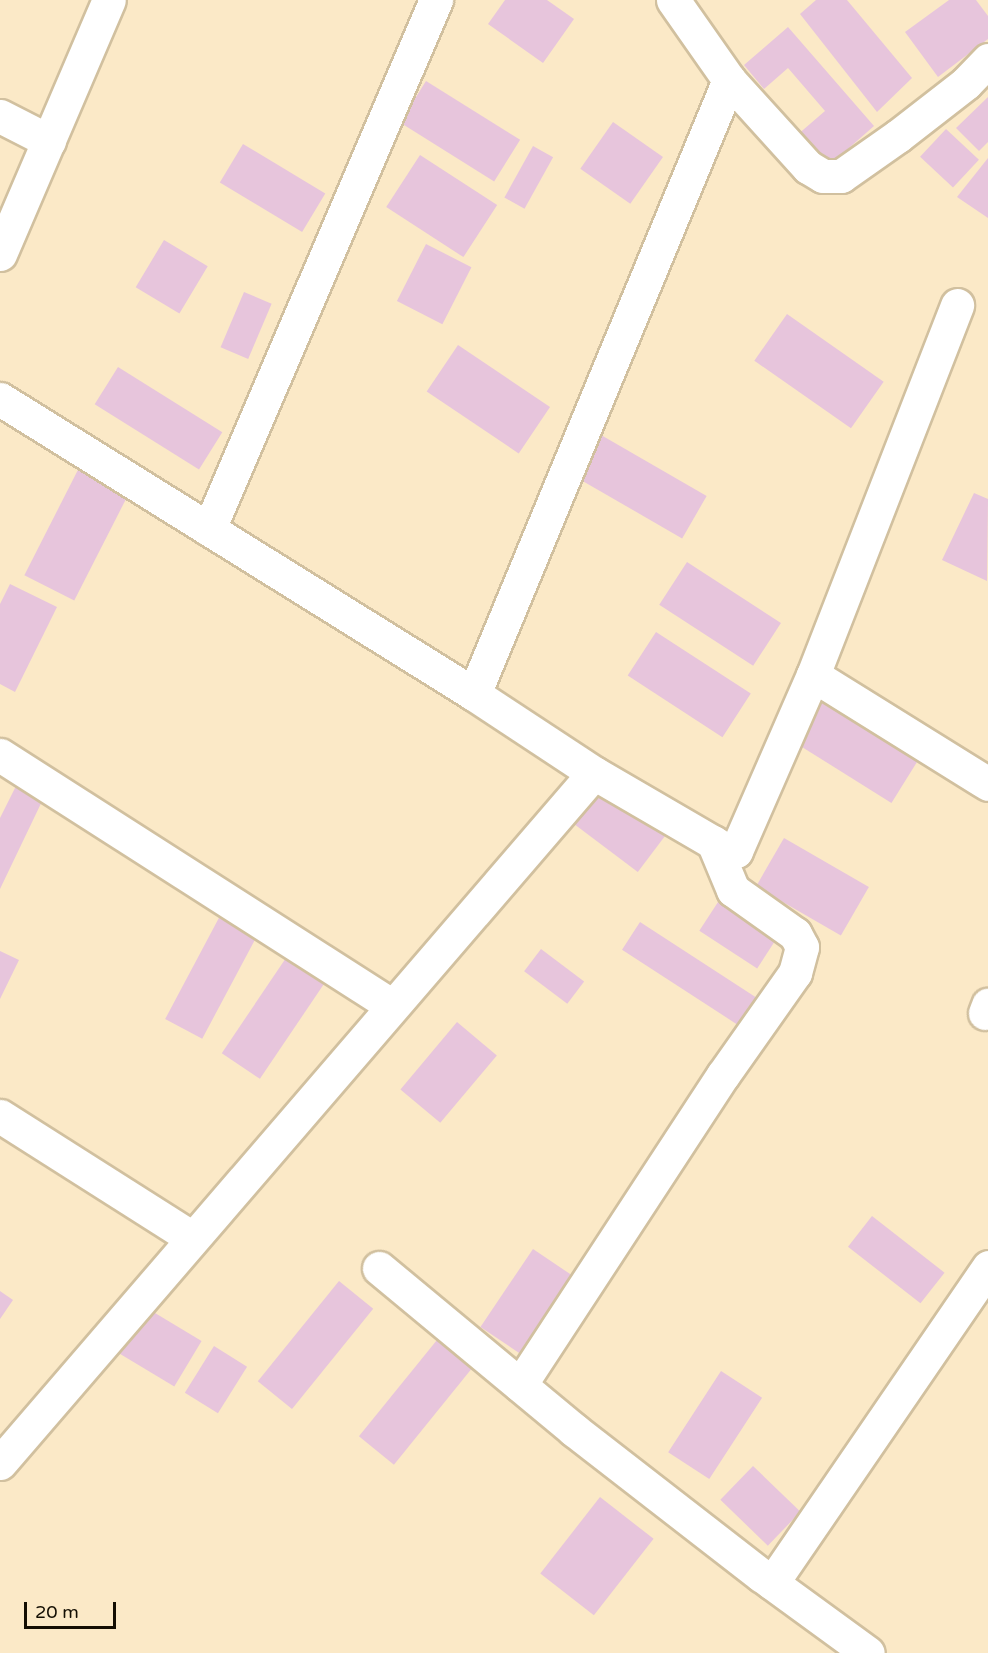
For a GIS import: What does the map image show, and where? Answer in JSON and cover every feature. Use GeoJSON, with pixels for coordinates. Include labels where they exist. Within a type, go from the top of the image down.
{"type":"FeatureCollection","features":[{"type":"Feature","properties":{"kind":"street"},"geometry":{"type":"LineString","coordinates":[[0,254],[109,0]]}},
{"type":"Feature","properties":{"kind":"street"},"geometry":{"type":"LineString","coordinates":[[209,529],[436,0]]}},
{"type":"Feature","properties":{"kind":"street"},"geometry":{"type":"LineString","coordinates":[[673,0],[729,80],[808,167],[823,176],[841,176],[966,83],[988,60]]}},
{"type":"Feature","properties":{"kind":"street"},"geometry":{"type":"LineString","coordinates":[[474,694],[729,80]]}},
{"type":"Feature","properties":{"kind":"street"},"geometry":{"type":"LineString","coordinates":[[0,116],[49,141]]}},
{"type":"Feature","properties":{"kind":"street"},"geometry":{"type":"LineString","coordinates":[[0,399],[474,694],[594,773],[728,851],[736,851],[813,675],[957,305]]}},
{"type":"Feature","properties":{"kind":"street"},"geometry":{"type":"LineString","coordinates":[[813,675],[988,783]]}},
{"type":"Feature","properties":{"kind":"street"},"geometry":{"type":"LineString","coordinates":[[0,754],[392,1005]]}},
{"type":"Feature","properties":{"kind":"street"},"geometry":{"type":"LineString","coordinates":[[0,1464],[392,1005],[594,773]]}},
{"type":"Feature","properties":{"kind":"street"},"geometry":{"type":"LineString","coordinates":[[520,1385],[723,1075],[795,973],[802,947],[795,934],[733,890],[713,842]]}},
{"type":"Feature","properties":{"kind":"street"},"geometry":{"type":"LineString","coordinates":[[0,1116],[192,1238]]}},
{"type":"Feature","properties":{"kind":"street"},"geometry":{"type":"LineString","coordinates":[[772,1583],[988,1267]]}},
{"type":"Feature","properties":{"kind":"street"},"geometry":{"type":"LineString","coordinates":[[379,1268],[520,1385],[772,1583],[868,1653]]}},
{"type":"Feature","properties":{"kind":"building"},"geometry":{"type":"Polygon","coordinates":[[[505,0],[547,0],[574,19],[543,63],[488,24],[505,0]]]}},
{"type":"Feature","properties":{"kind":"building"},"geometry":{"type":"Polygon","coordinates":[[[816,0],[847,0],[912,78],[877,112],[800,14],[816,0]]]}},
{"type":"Feature","properties":{"kind":"building"},"geometry":{"type":"Polygon","coordinates":[[[949,0],[976,0],[988,16],[988,39],[938,77],[905,32],[949,0]]]}},
{"type":"Feature","properties":{"kind":"building"},"geometry":{"type":"Polygon","coordinates":[[[788,27],[874,126],[825,169],[796,136],[825,111],[788,68],[764,89],[744,65],[788,27]]]}},
{"type":"Feature","properties":{"kind":"building"},"geometry":{"type":"Polygon","coordinates":[[[426,81],[520,140],[494,181],[400,123],[426,81]]]}},
{"type":"Feature","properties":{"kind":"building"},"geometry":{"type":"Polygon","coordinates":[[[988,97],[988,142],[979,151],[956,128],[988,97]]]}},
{"type":"Feature","properties":{"kind":"building"},"geometry":{"type":"Polygon","coordinates":[[[613,122],[663,157],[630,204],[580,169],[613,122]]]}},
{"type":"Feature","properties":{"kind":"building"},"geometry":{"type":"Polygon","coordinates":[[[946,129],[979,160],[953,187],[920,157],[946,129]]]}},
{"type":"Feature","properties":{"kind":"building"},"geometry":{"type":"Polygon","coordinates":[[[243,144],[325,193],[302,232],[220,183],[243,144]]]}},
{"type":"Feature","properties":{"kind":"building"},"geometry":{"type":"Polygon","coordinates":[[[533,146],[553,157],[525,209],[504,198],[533,146]]]}},
{"type":"Feature","properties":{"kind":"building"},"geometry":{"type":"Polygon","coordinates":[[[420,155],[497,205],[463,257],[386,207],[420,155]]]}},
{"type":"Feature","properties":{"kind":"building"},"geometry":{"type":"Polygon","coordinates":[[[988,158],[988,218],[957,197],[988,158]]]}},
{"type":"Feature","properties":{"kind":"building"},"geometry":{"type":"Polygon","coordinates":[[[164,240],[208,266],[179,313],[136,287],[164,240]]]}},
{"type":"Feature","properties":{"kind":"building"},"geometry":{"type":"Polygon","coordinates":[[[426,244],[471,267],[442,324],[397,301],[426,244]]]}},
{"type":"Feature","properties":{"kind":"building"},"geometry":{"type":"Polygon","coordinates":[[[244,292],[272,304],[248,359],[221,347],[244,292]]]}},
{"type":"Feature","properties":{"kind":"building"},"geometry":{"type":"Polygon","coordinates":[[[787,314],[884,382],[851,428],[754,361],[787,314]]]}},
{"type":"Feature","properties":{"kind":"building"},"geometry":{"type":"Polygon","coordinates":[[[458,345],[550,407],[519,453],[427,391],[458,345]]]}},
{"type":"Feature","properties":{"kind":"building"},"geometry":{"type":"Polygon","coordinates":[[[118,367],[222,432],[199,469],[95,404],[118,367]]]}},
{"type":"Feature","properties":{"kind":"building"},"geometry":{"type":"Polygon","coordinates":[[[601,435],[707,496],[682,538],[576,477],[601,435]]]}},
{"type":"Feature","properties":{"kind":"building"},"geometry":{"type":"Polygon","coordinates":[[[82,462],[132,487],[74,601],[24,575],[82,462]]]}},
{"type":"Feature","properties":{"kind":"building"},"geometry":{"type":"Polygon","coordinates":[[[974,493],[988,499],[987,581],[942,560],[974,493]]]}},
{"type":"Feature","properties":{"kind":"building"},"geometry":{"type":"Polygon","coordinates":[[[687,562],[781,623],[753,666],[659,605],[687,562]]]}},
{"type":"Feature","properties":{"kind":"building"},"geometry":{"type":"Polygon","coordinates":[[[10,584],[57,607],[15,692],[0,684],[0,604],[10,584]]]}},
{"type":"Feature","properties":{"kind":"building"},"geometry":{"type":"Polygon","coordinates":[[[656,632],[751,694],[722,737],[628,676],[656,632]]]}},
{"type":"Feature","properties":{"kind":"building"},"geometry":{"type":"Polygon","coordinates":[[[822,697],[920,758],[891,803],[794,742],[822,697]]]}},
{"type":"Feature","properties":{"kind":"building"},"geometry":{"type":"Polygon","coordinates":[[[19,780],[46,793],[0,889],[0,818],[19,780]]]}},
{"type":"Feature","properties":{"kind":"building"},"geometry":{"type":"Polygon","coordinates":[[[598,782],[667,834],[638,872],[569,820],[598,782]]]}},
{"type":"Feature","properties":{"kind":"building"},"geometry":{"type":"Polygon","coordinates":[[[784,838],[869,887],[841,935],[756,886],[784,838]]]}},
{"type":"Feature","properties":{"kind":"building"},"geometry":{"type":"Polygon","coordinates":[[[720,899],[778,937],[757,968],[699,931],[720,899]]]}},
{"type":"Feature","properties":{"kind":"building"},"geometry":{"type":"Polygon","coordinates":[[[221,914],[258,934],[202,1039],[165,1019],[221,914]]]}},
{"type":"Feature","properties":{"kind":"building"},"geometry":{"type":"Polygon","coordinates":[[[640,922],[757,998],[739,1025],[622,950],[640,922]]]}},
{"type":"Feature","properties":{"kind":"building"},"geometry":{"type":"Polygon","coordinates":[[[541,949],[584,981],[567,1004],[524,971],[541,949]]]}},
{"type":"Feature","properties":{"kind":"building"},"geometry":{"type":"Polygon","coordinates":[[[0,951],[19,960],[0,999],[0,951]]]}},
{"type":"Feature","properties":{"kind":"building"},"geometry":{"type":"Polygon","coordinates":[[[290,952],[328,978],[260,1079],[222,1053],[290,952]]]}},
{"type":"Feature","properties":{"kind":"building"},"geometry":{"type":"Polygon","coordinates":[[[457,1022],[497,1055],[440,1123],[400,1089],[457,1022]]]}},
{"type":"Feature","properties":{"kind":"building"},"geometry":{"type":"Polygon","coordinates":[[[872,1216],[944,1273],[920,1303],[848,1247],[872,1216]]]}},
{"type":"Feature","properties":{"kind":"building"},"geometry":{"type":"Polygon","coordinates":[[[533,1249],[573,1276],[520,1354],[480,1327],[533,1249]]]}},
{"type":"Feature","properties":{"kind":"building"},"geometry":{"type":"Polygon","coordinates":[[[339,1281],[373,1309],[292,1409],[258,1381],[339,1281]]]}},
{"type":"Feature","properties":{"kind":"building"},"geometry":{"type":"Polygon","coordinates":[[[0,1291],[13,1300],[0,1319],[0,1291]]]}},
{"type":"Feature","properties":{"kind":"building"},"geometry":{"type":"Polygon","coordinates":[[[145,1307],[202,1341],[174,1386],[118,1352],[145,1307]]]}},
{"type":"Feature","properties":{"kind":"building"},"geometry":{"type":"Polygon","coordinates":[[[437,1340],[472,1368],[394,1465],[359,1436],[437,1340]]]}},
{"type":"Feature","properties":{"kind":"building"},"geometry":{"type":"Polygon","coordinates":[[[214,1346],[247,1367],[218,1413],[185,1393],[214,1346]]]}},
{"type":"Feature","properties":{"kind":"building"},"geometry":{"type":"Polygon","coordinates":[[[721,1371],[762,1398],[709,1479],[668,1452],[721,1371]]]}},
{"type":"Feature","properties":{"kind":"building"},"geometry":{"type":"Polygon","coordinates":[[[753,1466],[800,1512],[768,1546],[720,1500],[753,1466]]]}},
{"type":"Feature","properties":{"kind":"building"},"geometry":{"type":"Polygon","coordinates":[[[600,1497],[654,1539],[594,1615],[540,1573],[600,1497]]]}}]}
